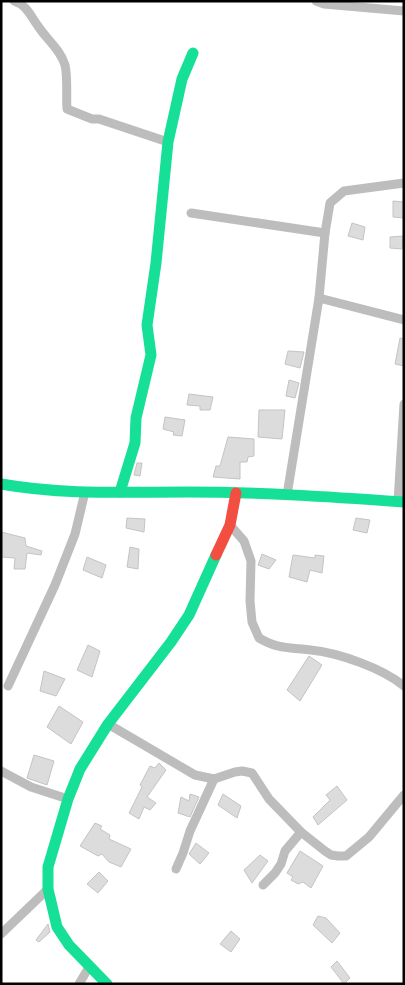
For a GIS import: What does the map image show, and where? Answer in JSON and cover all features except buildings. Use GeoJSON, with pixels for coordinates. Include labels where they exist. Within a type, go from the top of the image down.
{"type":"FeatureCollection","features":[{"type":"Feature","properties":{"kind":"street"},"geometry":{"type":"LineString","coordinates":[[14,1],[31,14],[38,27],[60,53],[65,67],[67,109],[92,119],[99,119],[168,142]]}},
{"type":"Feature","properties":{"kind":"street"},"geometry":{"type":"LineString","coordinates":[[316,1],[324,4],[404,11]]}},
{"type":"Feature","properties":{"kind":"street"},"geometry":{"type":"LineString","coordinates":[[120,492],[135,443],[136,418],[150,355],[147,325],[156,263],[168,142],[182,79],[193,53]]}},
{"type":"Feature","properties":{"kind":"street"},"geometry":{"type":"LineString","coordinates":[[287,495],[319,298],[330,204],[344,191],[404,183]]}},
{"type":"Feature","properties":{"kind":"street"},"geometry":{"type":"LineString","coordinates":[[191,213],[325,234]]}},
{"type":"Feature","properties":{"kind":"street"},"geometry":{"type":"LineString","coordinates":[[319,298],[404,320]]}},
{"type":"Feature","properties":{"kind":"street"},"geometry":{"type":"LineString","coordinates":[[1,484],[23,488],[85,492],[236,493],[401,502],[404,404]]}},
{"type":"Feature","properties":{"kind":"street"},"geometry":{"type":"LineString","coordinates":[[8,686],[55,585],[75,534],[85,492]]}},
{"type":"Feature","properties":{"kind":"street"},"geometry":{"type":"LineString","coordinates":[[107,984],[69,945],[57,927],[48,889],[48,867],[68,799],[80,769],[108,724],[189,615],[230,525],[236,493]]}},
{"type":"Feature","properties":{"kind":"street"},"geometry":{"type":"LineString","coordinates":[[230,525],[244,541],[251,561],[252,622],[259,638],[273,646],[334,653],[392,676],[404,686]]}},
{"type":"Feature","properties":{"kind":"street"},"geometry":{"type":"LineString","coordinates":[[108,724],[195,775],[214,780],[235,772],[252,773],[269,799],[301,832],[331,855],[346,856],[369,837],[404,795]]}},
{"type":"Feature","properties":{"kind":"street"},"geometry":{"type":"LineString","coordinates":[[1,771],[31,787],[68,799]]}},
{"type":"Feature","properties":{"kind":"street"},"geometry":{"type":"LineString","coordinates":[[176,870],[184,853],[190,831],[214,780]]}},
{"type":"Feature","properties":{"kind":"street"},"geometry":{"type":"LineString","coordinates":[[263,885],[275,873],[281,864],[285,851],[301,832]]}},
{"type":"Feature","properties":{"kind":"street"},"geometry":{"type":"LineString","coordinates":[[1,934],[48,889]]}},
{"type":"Feature","properties":{"kind":"street"},"geometry":{"type":"LineString","coordinates":[[79,984],[89,967]]}},
{"type":"Feature","properties":{"kind":"traffic: fast"},"geometry":{"type":"LineString","coordinates":[[120,492],[135,443],[136,418],[151,355],[147,325],[156,263],[168,142],[182,79],[193,53]]}},
{"type":"Feature","properties":{"kind":"traffic: fast"},"geometry":{"type":"LineString","coordinates":[[1,484],[47,490],[241,493],[404,502]]}},
{"type":"Feature","properties":{"kind":"traffic: fast"},"geometry":{"type":"LineString","coordinates":[[107,984],[69,945],[57,927],[48,889],[48,867],[68,799],[80,769],[108,724],[171,642],[189,615],[216,555]]}},
{"type":"Feature","properties":{"kind":"traffic: jam"},"geometry":{"type":"LineString","coordinates":[[216,555],[230,525],[236,493]]}}]}
